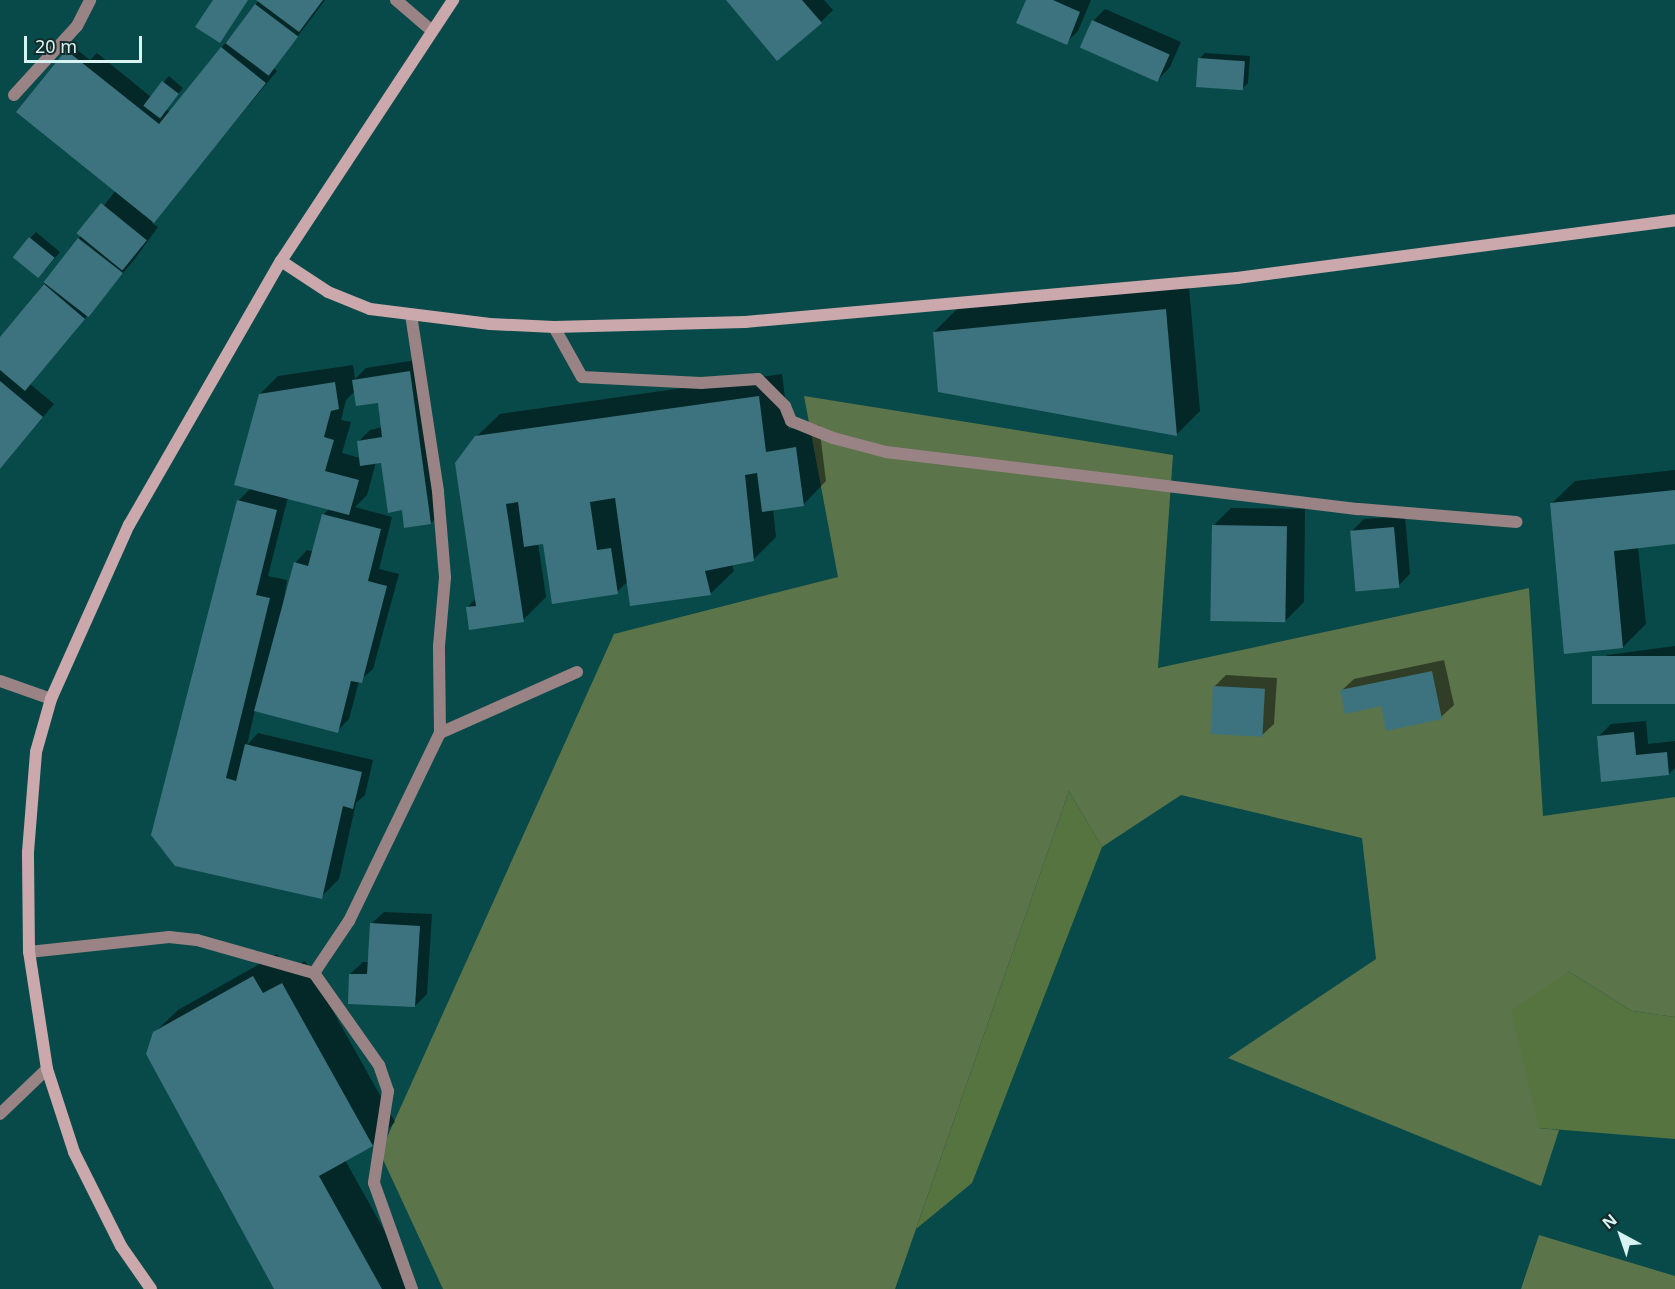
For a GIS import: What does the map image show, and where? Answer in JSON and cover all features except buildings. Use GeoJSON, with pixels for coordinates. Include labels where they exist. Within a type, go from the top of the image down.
{"type":"FeatureCollection","features":[{"type":"Feature","properties":{"kind":"main road"},"geometry":{"type":"LineString","coordinates":[[151,1289],[122,1246],[74,1152],[47,1069],[29,952],[28,852],[36,752],[51,699],[129,525],[281,261],[431,30],[453,0]]}},
{"type":"Feature","properties":{"kind":"main road"},"geometry":{"type":"LineString","coordinates":[[281,261],[328,292],[370,309],[411,315],[554,327],[745,322],[1237,278],[1675,220]]}},
{"type":"Feature","properties":{"kind":"street"},"geometry":{"type":"LineString","coordinates":[[14,94],[77,26],[90,0]]}},
{"type":"Feature","properties":{"kind":"street"},"geometry":{"type":"LineString","coordinates":[[396,0],[431,30]]}},
{"type":"Feature","properties":{"kind":"street"},"geometry":{"type":"LineString","coordinates":[[314,973],[359,901],[440,733],[439,646],[445,577],[438,491],[411,315]]}},
{"type":"Feature","properties":{"kind":"street"},"geometry":{"type":"LineString","coordinates":[[554,327],[582,377],[701,383],[758,380],[785,406],[791,421],[833,438],[886,452],[1359,509],[1516,522]]}},
{"type":"Feature","properties":{"kind":"street"},"geometry":{"type":"LineString","coordinates":[[440,733],[577,672]]}},
{"type":"Feature","properties":{"kind":"street"},"geometry":{"type":"LineString","coordinates":[[0,681],[51,699]]}},
{"type":"Feature","properties":{"kind":"street"},"geometry":{"type":"LineString","coordinates":[[29,952],[169,937],[198,940],[314,973],[379,1065],[388,1091],[374,1184],[412,1289]]}},
{"type":"Feature","properties":{"kind":"street"},"geometry":{"type":"LineString","coordinates":[[0,1114],[47,1069]]}},
{"type":"Feature","properties":{"kind":"green space"},"geometry":{"type":"Polygon","coordinates":[[[804,396],[1173,455],[1158,668],[1529,588],[1543,816],[1675,797],[1675,1017],[1632,1011],[1568,971],[1539,1128],[1559,1130],[1541,1186],[1228,1058],[1376,959],[1362,838],[1181,795],[1102,847],[1069,791],[895,1289],[443,1289],[380,1153],[614,634],[838,577],[804,396]]]}},
{"type":"Feature","properties":{"kind":"green space"},"geometry":{"type":"Polygon","coordinates":[[[1069,791],[1102,847],[972,1183],[916,1229],[1069,791]]]}},
{"type":"Feature","properties":{"kind":"green space"},"geometry":{"type":"Polygon","coordinates":[[[1568,971],[1632,1011],[1675,1017],[1675,1139],[1539,1128],[1511,1011],[1568,971]]]}},
{"type":"Feature","properties":{"kind":"green space"},"geometry":{"type":"Polygon","coordinates":[[[1539,1235],[1675,1276],[1675,1289],[1521,1289],[1539,1235]]]}}]}
